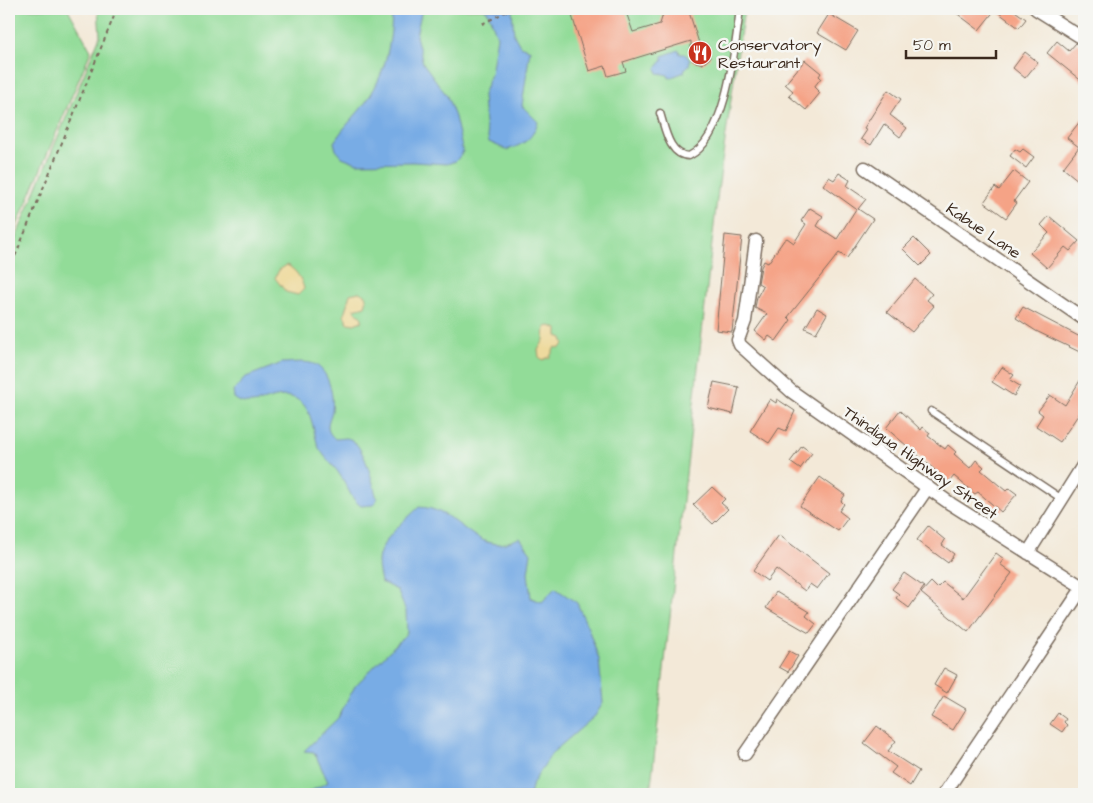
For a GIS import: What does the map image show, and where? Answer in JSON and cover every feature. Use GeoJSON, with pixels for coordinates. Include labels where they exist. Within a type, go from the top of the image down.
{"type":"FeatureCollection","features":[{"type":"Feature","properties":{"kind":"street"},"geometry":{"type":"LineString","coordinates":[[1036,9],[1084,39]]}},
{"type":"Feature","properties":{"kind":"street","name":"Kabue Lane"},"geometry":{"type":"LineString","coordinates":[[864,168],[1084,319]]}},
{"type":"Feature","properties":{"kind":"street","name":"Thindigua Highway Street"},"geometry":{"type":"LineString","coordinates":[[756,241],[745,320],[738,340],[747,352],[791,391],[928,487],[1084,588]]}},
{"type":"Feature","properties":{"kind":"street"},"geometry":{"type":"LineString","coordinates":[[1028,553],[1084,464]]}},
{"type":"Feature","properties":{"kind":"street"},"geometry":{"type":"LineString","coordinates":[[745,754],[928,487]]}},
{"type":"Feature","properties":{"kind":"street"},"geometry":{"type":"LineString","coordinates":[[944,794],[1084,588]]}},
{"type":"Feature","properties":{"kind":"lane"},"geometry":{"type":"LineString","coordinates":[[660,113],[672,146],[679,154],[689,156],[702,146],[726,98],[740,9]]}},
{"type":"Feature","properties":{"kind":"lane"},"geometry":{"type":"LineString","coordinates":[[931,411],[1062,499]]}},
{"type":"Feature","properties":{"kind":"path"},"geometry":{"type":"LineString","coordinates":[[9,270],[118,9]]}},
{"type":"Feature","properties":{"kind":"path"},"geometry":{"type":"LineString","coordinates":[[482,24],[511,9]]}},
{"type":"Feature","properties":{"kind":"green space"},"geometry":{"type":"Polygon","coordinates":[[[9,9],[68,9],[91,51],[9,244],[9,9]]]}},
{"type":"Feature","properties":{"kind":"green space"},"geometry":{"type":"Polygon","coordinates":[[[98,9],[744,9],[718,190],[650,794],[9,794],[9,254],[100,36],[98,9]]]}},
{"type":"Feature","properties":{"kind":"sand"},"geometry":{"type":"Polygon","coordinates":[[[287,265],[296,272],[302,282],[304,289],[298,295],[286,292],[275,278],[279,270],[287,265]]]}},
{"type":"Feature","properties":{"kind":"sand"},"geometry":{"type":"Polygon","coordinates":[[[359,292],[366,295],[367,299],[365,306],[354,309],[362,318],[362,321],[354,324],[348,323],[344,315],[350,294],[359,292]]]}},
{"type":"Feature","properties":{"kind":"sand"},"geometry":{"type":"Polygon","coordinates":[[[551,326],[557,329],[557,336],[562,338],[564,344],[560,348],[555,347],[550,357],[542,360],[539,357],[538,350],[544,340],[545,327],[551,326]]]}},
{"type":"Feature","properties":{"kind":"water"},"geometry":{"type":"Polygon","coordinates":[[[392,9],[422,9],[416,36],[423,63],[447,96],[455,117],[463,152],[456,161],[447,164],[413,162],[357,163],[342,157],[336,150],[334,142],[368,99],[384,67],[391,32],[392,9]]]}},
{"type":"Feature","properties":{"kind":"water"},"geometry":{"type":"Polygon","coordinates":[[[484,9],[512,9],[514,35],[520,46],[530,50],[522,106],[538,122],[527,140],[507,150],[489,142],[485,124],[483,95],[491,74],[497,36],[488,12],[484,9]]]}},
{"type":"Feature","properties":{"kind":"water"},"geometry":{"type":"Polygon","coordinates":[[[679,50],[680,54],[685,54],[690,60],[689,65],[684,70],[685,72],[669,78],[668,75],[658,73],[656,68],[663,60],[662,56],[679,50]]]}},
{"type":"Feature","properties":{"kind":"water"},"geometry":{"type":"Polygon","coordinates":[[[282,363],[312,363],[325,374],[330,386],[332,399],[332,411],[328,424],[329,432],[335,439],[350,439],[360,449],[368,466],[377,499],[374,505],[361,506],[352,497],[340,474],[319,448],[308,411],[301,402],[292,397],[284,396],[250,403],[234,398],[233,391],[246,377],[282,363]]]}},
{"type":"Feature","properties":{"kind":"water"},"geometry":{"type":"Polygon","coordinates":[[[419,507],[442,513],[478,538],[488,542],[501,544],[520,538],[531,553],[528,573],[531,598],[542,602],[555,588],[577,603],[599,659],[603,703],[595,716],[552,753],[533,783],[530,794],[305,794],[328,782],[314,752],[304,751],[338,718],[355,686],[407,633],[406,611],[397,590],[381,582],[378,563],[382,547],[387,539],[419,507]]]}},
{"type":"Feature","properties":{"kind":"building"},"geometry":{"type":"Polygon","coordinates":[[[570,9],[625,9],[633,32],[660,24],[663,14],[688,9],[699,43],[708,48],[710,58],[703,64],[693,61],[691,41],[623,62],[626,71],[608,76],[605,66],[589,71],[570,9]]]}},
{"type":"Feature","properties":{"kind":"building"},"geometry":{"type":"Polygon","coordinates":[[[951,9],[1012,9],[1026,19],[1019,28],[995,10],[979,30],[951,9]]]}},
{"type":"Feature","properties":{"kind":"building"},"geometry":{"type":"Polygon","coordinates":[[[829,14],[858,31],[846,50],[817,33],[829,14]]]}},
{"type":"Feature","properties":{"kind":"building"},"geometry":{"type":"Polygon","coordinates":[[[1057,41],[1069,51],[1076,43],[1084,47],[1084,83],[1047,53],[1057,41]]]}},
{"type":"Feature","properties":{"kind":"building"},"geometry":{"type":"Polygon","coordinates":[[[1025,52],[1038,62],[1025,78],[1013,68],[1025,52]]]}},
{"type":"Feature","properties":{"kind":"building"},"geometry":{"type":"Polygon","coordinates":[[[805,60],[821,73],[819,76],[821,78],[814,87],[820,93],[806,110],[789,96],[793,91],[785,84],[805,60]]]}},
{"type":"Feature","properties":{"kind":"building"},"geometry":{"type":"Polygon","coordinates":[[[888,90],[901,99],[890,115],[907,128],[900,137],[884,124],[871,145],[861,139],[867,130],[864,128],[888,90]]]}},
{"type":"Feature","properties":{"kind":"building"},"geometry":{"type":"Polygon","coordinates":[[[1084,116],[1084,185],[1063,168],[1079,147],[1067,138],[1084,116]]]}},
{"type":"Feature","properties":{"kind":"building"},"geometry":{"type":"Polygon","coordinates":[[[1015,149],[1020,152],[1023,149],[1034,157],[1026,168],[1010,156],[1015,149]]]}},
{"type":"Feature","properties":{"kind":"building"},"geometry":{"type":"Polygon","coordinates":[[[1014,171],[1028,182],[1014,201],[1017,203],[1006,218],[984,202],[995,187],[999,190],[1014,171]]]}},
{"type":"Feature","properties":{"kind":"building"},"geometry":{"type":"Polygon","coordinates":[[[839,173],[850,180],[847,186],[866,199],[858,209],[873,219],[847,258],[839,253],[788,317],[791,320],[776,341],[769,336],[766,340],[755,331],[767,314],[755,308],[757,297],[763,286],[758,283],[761,267],[764,261],[768,263],[784,240],[787,238],[794,243],[806,224],[801,221],[810,208],[823,216],[817,226],[837,239],[856,209],[823,185],[829,177],[834,180],[839,173]]]}},
{"type":"Feature","properties":{"kind":"building"},"geometry":{"type":"Polygon","coordinates":[[[1049,216],[1079,241],[1070,251],[1065,247],[1047,268],[1030,253],[1049,233],[1041,225],[1049,216]]]}},
{"type":"Feature","properties":{"kind":"building"},"geometry":{"type":"Polygon","coordinates":[[[725,235],[742,237],[732,332],[716,330],[725,235]]]}},
{"type":"Feature","properties":{"kind":"building"},"geometry":{"type":"Polygon","coordinates":[[[914,238],[931,255],[920,266],[903,249],[914,238]]]}},
{"type":"Feature","properties":{"kind":"building"},"geometry":{"type":"Polygon","coordinates":[[[915,279],[932,294],[927,300],[934,306],[912,332],[887,312],[915,279]]]}},
{"type":"Feature","properties":{"kind":"building"},"geometry":{"type":"Polygon","coordinates":[[[1023,307],[1084,339],[1084,354],[1036,331],[1016,318],[1023,307]]]}},
{"type":"Feature","properties":{"kind":"building"},"geometry":{"type":"Polygon","coordinates":[[[817,308],[827,314],[816,333],[805,328],[817,308]]]}},
{"type":"Feature","properties":{"kind":"building"},"geometry":{"type":"Polygon","coordinates":[[[1002,367],[1014,375],[1010,380],[1020,386],[1014,396],[992,382],[1002,367]]]}},
{"type":"Feature","properties":{"kind":"building"},"geometry":{"type":"Polygon","coordinates":[[[1084,374],[1084,406],[1060,442],[1036,426],[1043,415],[1038,411],[1050,395],[1065,405],[1084,374]]]}},
{"type":"Feature","properties":{"kind":"building"},"geometry":{"type":"Polygon","coordinates":[[[714,382],[739,387],[733,414],[708,408],[714,382]]]}},
{"type":"Feature","properties":{"kind":"building"},"geometry":{"type":"Polygon","coordinates":[[[770,399],[776,403],[777,399],[795,411],[786,431],[779,428],[769,443],[750,431],[770,399]]]}},
{"type":"Feature","properties":{"kind":"building"},"geometry":{"type":"Polygon","coordinates":[[[900,410],[921,430],[923,427],[930,433],[928,436],[945,449],[948,445],[956,452],[954,454],[970,468],[976,460],[984,467],[981,470],[1006,491],[1009,488],[1017,494],[1001,512],[978,492],[975,494],[954,476],[949,482],[886,428],[900,410]]]}},
{"type":"Feature","properties":{"kind":"building"},"geometry":{"type":"Polygon","coordinates":[[[802,446],[812,453],[800,469],[790,462],[802,446]]]}},
{"type":"Feature","properties":{"kind":"building"},"geometry":{"type":"Polygon","coordinates":[[[820,477],[845,495],[841,501],[844,504],[839,511],[848,518],[838,531],[800,506],[820,477]]]}},
{"type":"Feature","properties":{"kind":"building"},"geometry":{"type":"Polygon","coordinates":[[[712,487],[725,499],[721,503],[728,509],[713,524],[693,505],[712,487]]]}},
{"type":"Feature","properties":{"kind":"building"},"geometry":{"type":"Polygon","coordinates":[[[928,526],[945,540],[942,545],[954,554],[948,563],[917,540],[928,526]]]}},
{"type":"Feature","properties":{"kind":"building"},"geometry":{"type":"Polygon","coordinates":[[[779,535],[829,573],[817,589],[810,584],[805,591],[776,569],[767,581],[753,571],[779,535]]]}},
{"type":"Feature","properties":{"kind":"building"},"geometry":{"type":"Polygon","coordinates":[[[996,553],[1004,559],[1000,564],[1012,573],[968,632],[921,593],[931,582],[937,588],[943,582],[963,598],[996,553]]]}},
{"type":"Feature","properties":{"kind":"building"},"geometry":{"type":"Polygon","coordinates":[[[904,573],[924,587],[909,608],[896,598],[899,594],[892,589],[904,573]]]}},
{"type":"Feature","properties":{"kind":"building"},"geometry":{"type":"Polygon","coordinates":[[[776,592],[809,612],[806,616],[816,624],[809,633],[766,608],[776,592]]]}},
{"type":"Feature","properties":{"kind":"building"},"geometry":{"type":"Polygon","coordinates":[[[789,651],[798,656],[788,672],[779,667],[789,651]]]}},
{"type":"Feature","properties":{"kind":"building"},"geometry":{"type":"Polygon","coordinates":[[[944,668],[957,675],[947,693],[934,685],[944,668]]]}},
{"type":"Feature","properties":{"kind":"building"},"geometry":{"type":"Polygon","coordinates":[[[944,696],[966,709],[953,730],[931,717],[944,696]]]}},
{"type":"Feature","properties":{"kind":"building"},"geometry":{"type":"Polygon","coordinates":[[[1058,713],[1066,719],[1064,722],[1067,725],[1062,732],[1050,724],[1058,713]]]}},
{"type":"Feature","properties":{"kind":"building"},"geometry":{"type":"Polygon","coordinates":[[[877,726],[896,741],[888,751],[919,771],[910,786],[891,773],[896,767],[864,743],[877,726]]]}},
{"type":"Feature","properties":{"kind":"place","name":"Conservatory Restaurant"},"geometry":{"type":"Point","coordinates":[700,53]}}]}
